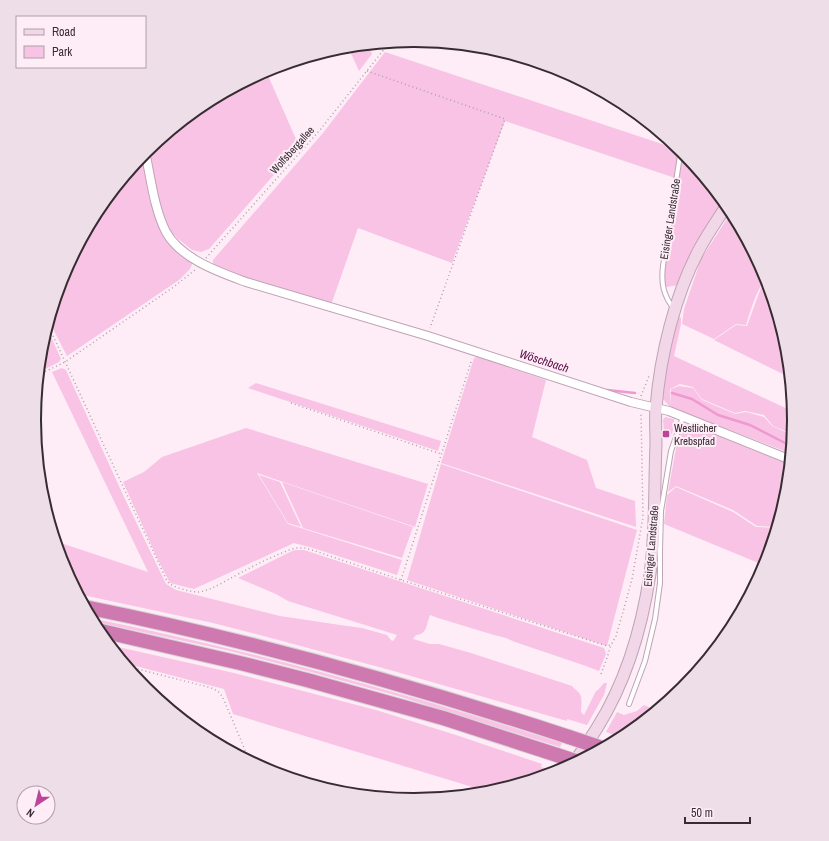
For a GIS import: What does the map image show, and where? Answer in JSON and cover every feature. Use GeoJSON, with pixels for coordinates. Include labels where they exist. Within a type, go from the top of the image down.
{"type":"FeatureCollection","features":[{"type":"Feature","properties":{"kind":"highway"},"geometry":{"type":"LineString","coordinates":[[92,609],[306,659],[424,692],[596,746]]}},
{"type":"Feature","properties":{"kind":"highway"},"geometry":{"type":"LineString","coordinates":[[107,632],[240,663],[443,718],[564,763]]}},
{"type":"Feature","properties":{"kind":"main road","name":"Eisinger Landstraße"},"geometry":{"type":"LineString","coordinates":[[565,762],[598,728],[625,672],[639,629],[647,592],[652,556],[656,408],[662,364],[681,291],[700,248],[723,211]]}},
{"type":"Feature","properties":{"kind":"street"},"geometry":{"type":"LineString","coordinates":[[147,160],[156,203],[167,233],[180,249],[189,256],[223,273],[246,282],[428,336],[631,402],[669,411],[786,458]]}},
{"type":"Feature","properties":{"kind":"lane","name":"Eisinger Landstraße"},"geometry":{"type":"LineString","coordinates":[[675,311],[667,298],[662,279],[680,157]]}},
{"type":"Feature","properties":{"kind":"lane","name":"Eisinger Landstraße"},"geometry":{"type":"LineString","coordinates":[[629,704],[645,661],[655,619],[660,583],[662,503],[671,451],[683,417]]}},
{"type":"Feature","properties":{"kind":"path","name":"Wolfsbergallee"},"geometry":{"type":"LineString","coordinates":[[44,372],[65,362],[176,286],[202,263],[320,130],[384,49]]}},
{"type":"Feature","properties":{"kind":"path"},"geometry":{"type":"LineString","coordinates":[[366,71],[505,119],[428,336]]}},
{"type":"Feature","properties":{"kind":"path"},"geometry":{"type":"LineString","coordinates":[[52,333],[163,574],[169,584],[193,592],[207,590],[292,549],[311,549],[400,580],[607,646],[610,645]]}},
{"type":"Feature","properties":{"kind":"path"},"geometry":{"type":"LineString","coordinates":[[400,580],[475,352]]}},
{"type":"Feature","properties":{"kind":"path"},"geometry":{"type":"LineString","coordinates":[[291,403],[441,454]]}},
{"type":"Feature","properties":{"kind":"path"},"geometry":{"type":"LineString","coordinates":[[601,674],[610,645],[616,636],[632,579],[643,517],[641,405]]}},
{"type":"Feature","properties":{"kind":"path"},"geometry":{"type":"LineString","coordinates":[[643,517],[646,520]]}},
{"type":"Feature","properties":{"kind":"path"},"geometry":{"type":"LineString","coordinates":[[135,668],[215,689],[220,693],[246,754]]}},
{"type":"Feature","properties":{"kind":"green space"},"geometry":{"type":"Polygon","coordinates":[[[370,50],[372,54],[359,71],[351,53],[370,50]]]}},
{"type":"Feature","properties":{"kind":"green space"},"geometry":{"type":"Polygon","coordinates":[[[385,52],[668,146],[679,156],[675,178],[505,121],[452,263],[358,228],[331,305],[242,277],[217,267],[213,263],[213,260],[323,133],[385,52]]]}},
{"type":"Feature","properties":{"kind":"green space"},"geometry":{"type":"Polygon","coordinates":[[[268,77],[299,146],[209,249],[201,252],[192,250],[177,238],[166,225],[152,175],[150,156],[168,140],[207,110],[228,97],[268,77]]]}},
{"type":"Feature","properties":{"kind":"green space"},"geometry":{"type":"Polygon","coordinates":[[[681,158],[720,206],[696,244],[678,285],[667,287],[665,285],[663,266],[681,158]]]}},
{"type":"Feature","properties":{"kind":"green space"},"geometry":{"type":"Polygon","coordinates":[[[143,164],[157,224],[164,235],[193,262],[190,269],[179,280],[67,356],[53,329],[69,278],[91,234],[104,213],[118,193],[143,164]]]}},
{"type":"Feature","properties":{"kind":"green space"},"geometry":{"type":"Polygon","coordinates":[[[728,218],[749,255],[762,284],[752,306],[746,325],[736,324],[714,339],[682,324],[684,309],[701,259],[728,218]]]}},
{"type":"Feature","properties":{"kind":"green space"},"geometry":{"type":"Polygon","coordinates":[[[762,284],[775,324],[785,375],[714,340],[736,325],[747,326],[762,284]]]}},
{"type":"Feature","properties":{"kind":"green space"},"geometry":{"type":"Polygon","coordinates":[[[677,316],[681,318],[681,324],[674,356],[788,409],[788,432],[773,426],[764,415],[745,411],[735,413],[702,399],[693,387],[680,384],[670,389],[670,407],[663,399],[666,362],[677,316]]]}},
{"type":"Feature","properties":{"kind":"green space"},"geometry":{"type":"Polygon","coordinates":[[[51,337],[61,359],[59,362],[44,369],[51,337]]]}},
{"type":"Feature","properties":{"kind":"green space"},"geometry":{"type":"Polygon","coordinates":[[[477,357],[546,380],[532,437],[587,460],[596,488],[635,501],[636,527],[441,463],[474,358],[477,357]]]}},
{"type":"Feature","properties":{"kind":"green space"},"geometry":{"type":"Polygon","coordinates":[[[62,368],[66,370],[124,497],[166,584],[176,590],[280,616],[362,628],[387,635],[392,641],[394,640],[397,635],[288,601],[276,594],[238,578],[290,552],[295,550],[304,550],[604,648],[606,654],[599,671],[506,638],[430,615],[425,631],[416,635],[413,639],[430,644],[439,644],[471,653],[572,686],[580,695],[581,712],[584,715],[596,691],[604,683],[607,683],[604,695],[587,725],[567,719],[567,721],[390,670],[213,623],[85,595],[69,563],[62,543],[148,572],[52,372],[62,368]]]}},
{"type":"Feature","properties":{"kind":"green space"},"geometry":{"type":"Polygon","coordinates":[[[256,383],[441,441],[438,451],[248,388],[256,383]]]}},
{"type":"Feature","properties":{"kind":"green space"},"geometry":{"type":"Polygon","coordinates":[[[679,386],[693,388],[702,400],[735,414],[746,412],[764,417],[772,426],[787,433],[786,452],[670,407],[671,389],[679,386]]]}},
{"type":"Feature","properties":{"kind":"green space"},"geometry":{"type":"Polygon","coordinates":[[[665,417],[674,419],[672,434],[664,432],[663,420],[665,417]]]}},
{"type":"Feature","properties":{"kind":"green space"},"geometry":{"type":"Polygon","coordinates":[[[683,424],[690,424],[786,462],[781,493],[772,527],[757,526],[733,510],[676,486],[668,492],[677,443],[683,424]]]}},
{"type":"Feature","properties":{"kind":"green space"},"geometry":{"type":"Polygon","coordinates":[[[246,428],[428,484],[415,527],[257,473],[288,524],[402,560],[397,575],[294,543],[194,589],[170,583],[123,482],[144,472],[162,457],[246,428]]]}},
{"type":"Feature","properties":{"kind":"green space"},"geometry":{"type":"Polygon","coordinates":[[[441,464],[637,530],[607,646],[407,580],[441,464]]]}},
{"type":"Feature","properties":{"kind":"green space"},"geometry":{"type":"Polygon","coordinates":[[[259,475],[280,482],[301,527],[288,523],[259,475]]]}},
{"type":"Feature","properties":{"kind":"green space"},"geometry":{"type":"Polygon","coordinates":[[[282,482],[413,527],[402,558],[303,528],[282,482]]]}},
{"type":"Feature","properties":{"kind":"green space"},"geometry":{"type":"Polygon","coordinates":[[[676,487],[733,512],[756,527],[772,528],[760,563],[664,524],[667,495],[676,487]]]}},
{"type":"Feature","properties":{"kind":"green space"},"geometry":{"type":"Polygon","coordinates":[[[99,620],[207,643],[323,672],[562,743],[560,747],[398,696],[230,651],[101,623],[99,620]]]}},
{"type":"Feature","properties":{"kind":"green space"},"geometry":{"type":"Polygon","coordinates":[[[117,647],[234,673],[376,710],[542,764],[541,767],[548,769],[511,781],[478,789],[233,714],[224,689],[132,665],[117,647]]]}},
{"type":"Feature","properties":{"kind":"green space"},"geometry":{"type":"Polygon","coordinates":[[[644,705],[652,708],[615,735],[606,732],[617,712],[624,715],[637,711],[644,705]]]}},
{"type":"Feature","properties":{"kind":"waterway","name":"Wöschbach"},"geometry":{"type":"LineString","coordinates":[[607,390],[635,393]]}},
{"type":"Feature","properties":{"kind":"waterway","name":"Wöschbach"},"geometry":{"type":"LineString","coordinates":[[672,393],[692,399],[718,415],[750,425],[787,444]]}},
{"type":"Feature","properties":{"kind":"place","name":"Westlicher Krebspfad"},"geometry":{"type":"Point","coordinates":[666,434]}}]}
